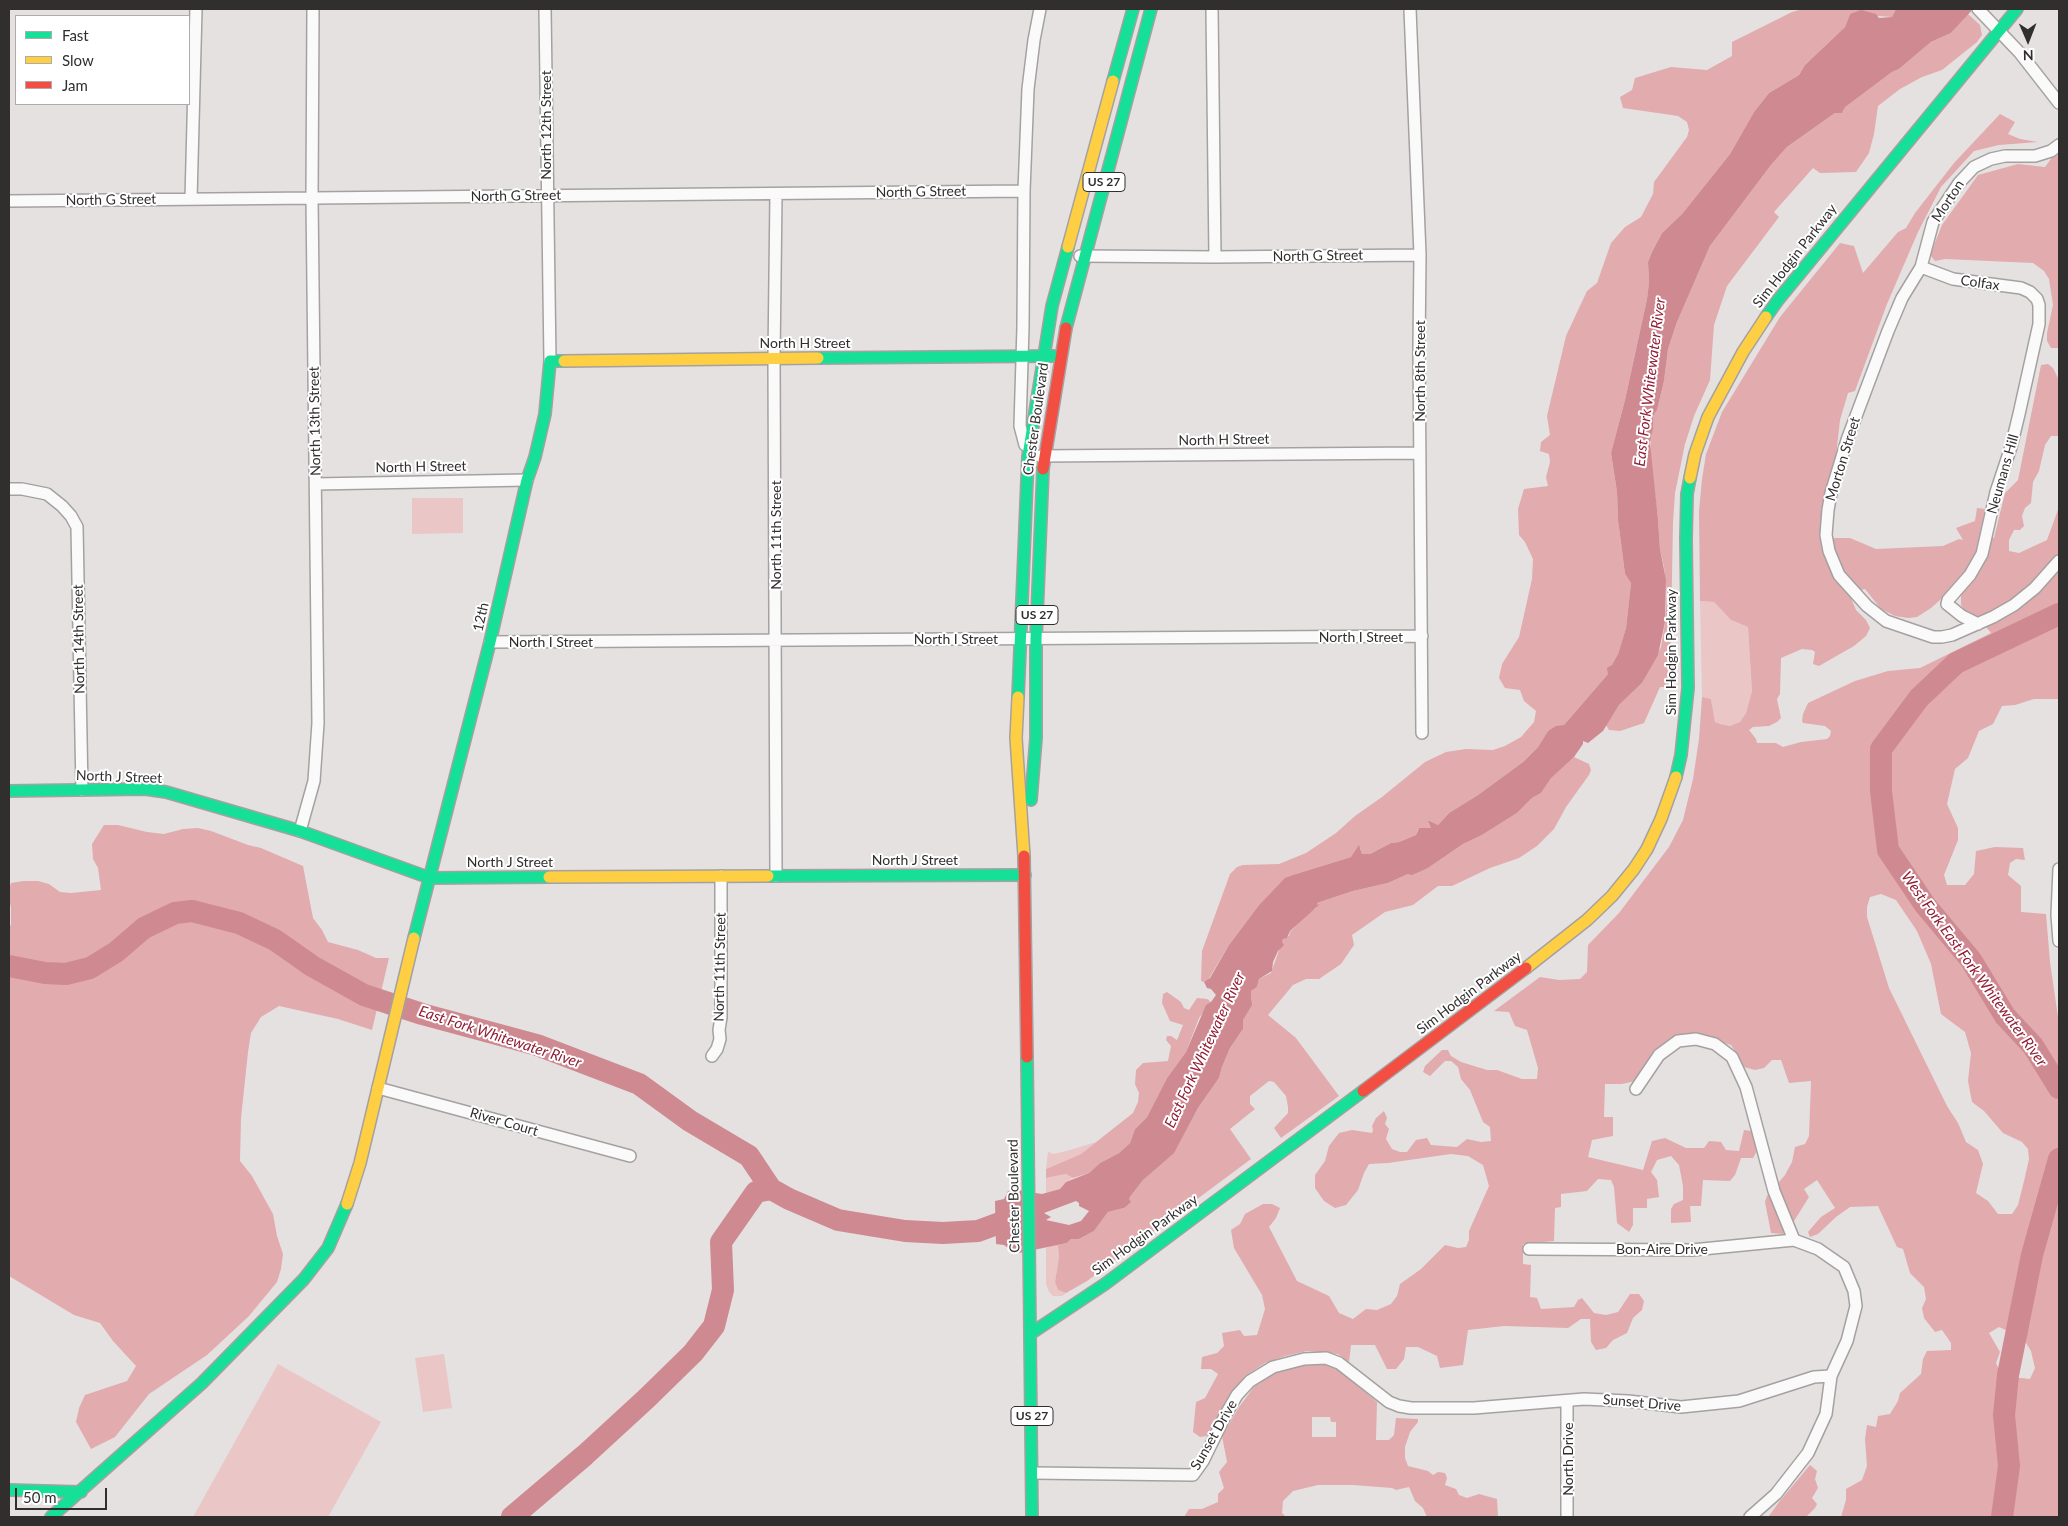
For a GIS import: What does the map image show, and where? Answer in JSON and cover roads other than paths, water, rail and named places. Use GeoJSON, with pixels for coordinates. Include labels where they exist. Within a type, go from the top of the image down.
{"type":"FeatureCollection","features":[{"type":"Feature","properties":{"kind":"main road","name":"Chester Boulevard"},"geometry":{"type":"LineString","coordinates":[[1032,1517],[1025,875],[1016,738],[1028,456],[1052,306],[1133,9]]}},
{"type":"Feature","properties":{"kind":"main road","name":"Chester Boulevard"},"geometry":{"type":"LineString","coordinates":[[1025,875],[1036,738],[1036,639],[1044,456],[1068,315],[1151,9]]}},
{"type":"Feature","properties":{"kind":"main road","name":"Sim Hodgin Parkway"},"geometry":{"type":"LineString","coordinates":[[1030,1334],[1129,1266],[1494,993],[1592,916],[1612,896],[1634,869],[1647,849],[1661,819],[1673,787],[1681,755],[1688,688],[1687,494],[1695,454],[1708,418],[1743,352],[1778,300],[2017,9]]}},
{"type":"Feature","properties":{"kind":"main road","name":"North H Street"},"geometry":{"type":"LineString","coordinates":[[550,361],[774,358],[1022,358],[1060,356]]}},
{"type":"Feature","properties":{"kind":"main road","name":"12th"},"geometry":{"type":"LineString","coordinates":[[51,1517],[202,1383],[304,1280],[318,1262],[342,1219],[360,1163],[416,929],[490,642],[527,480],[535,457],[545,414],[550,361]]}},
{"type":"Feature","properties":{"kind":"main road","name":"North J Street"},"geometry":{"type":"LineString","coordinates":[[9,791],[145,789],[166,792],[300,831],[430,878],[1025,875]]}},
{"type":"Feature","properties":{"kind":"main road"},"geometry":{"type":"LineString","coordinates":[[9,1490],[81,1492]]}},
{"type":"Feature","properties":{"kind":"street"},"geometry":{"type":"LineString","coordinates":[[191,200],[196,9]]}},
{"type":"Feature","properties":{"kind":"street","name":"North 13th Street"},"geometry":{"type":"LineString","coordinates":[[300,831],[317,763],[318,723],[312,198],[313,9]]}},
{"type":"Feature","properties":{"kind":"street","name":"North 12th Street"},"geometry":{"type":"LineString","coordinates":[[545,9],[550,361]]}},
{"type":"Feature","properties":{"kind":"street","name":"Chester Boulevard"},"geometry":{"type":"LineString","coordinates":[[1028,456],[1020,426],[1024,191],[1028,89],[1040,9]]}},
{"type":"Feature","properties":{"kind":"street"},"geometry":{"type":"LineString","coordinates":[[1212,9],[1215,257]]}},
{"type":"Feature","properties":{"kind":"street","name":"North 8th Street"},"geometry":{"type":"LineString","coordinates":[[1410,9],[1420,255],[1422,733]]}},
{"type":"Feature","properties":{"kind":"street"},"geometry":{"type":"LineString","coordinates":[[1978,9],[2038,74],[2059,103]]}},
{"type":"Feature","properties":{"kind":"street","name":"Morton"},"geometry":{"type":"LineString","coordinates":[[1921,267],[1933,222],[1966,174],[1974,167],[1991,159],[2005,156],[2035,156],[2051,151],[2059,145]]}},
{"type":"Feature","properties":{"kind":"street","name":"North G Street"},"geometry":{"type":"LineString","coordinates":[[9,201],[1024,191]]}},
{"type":"Feature","properties":{"kind":"street","name":"North 11th Street"},"geometry":{"type":"LineString","coordinates":[[776,194],[774,358],[776,876]]}},
{"type":"Feature","properties":{"kind":"street","name":"North G Street"},"geometry":{"type":"LineString","coordinates":[[1065,255],[1215,257],[1420,255]]}},
{"type":"Feature","properties":{"kind":"street","name":"Colfax"},"geometry":{"type":"LineString","coordinates":[[1921,267],[1953,279],[2021,288],[2030,292],[2037,299]]}},
{"type":"Feature","properties":{"kind":"street","name":"Morton Street"},"geometry":{"type":"LineString","coordinates":[[1921,267],[1902,298],[1888,331],[1847,440],[1833,485],[1828,510],[1827,544],[1835,566],[1844,582],[1886,621],[1933,637],[1942,637],[1978,624],[2014,605],[2034,588],[2059,561]]}},
{"type":"Feature","properties":{"kind":"street","name":"Neumans Hill"},"geometry":{"type":"LineString","coordinates":[[1978,624],[1947,604],[1948,600],[1970,575],[1982,554],[1996,492],[2011,446],[2039,324],[2040,315],[2037,299]]}},
{"type":"Feature","properties":{"kind":"street","name":"North H Street"},"geometry":{"type":"LineString","coordinates":[[1028,456],[1420,453]]}},
{"type":"Feature","properties":{"kind":"street","name":"North H Street"},"geometry":{"type":"LineString","coordinates":[[316,484],[527,480]]}},
{"type":"Feature","properties":{"kind":"street","name":"North 14th Street"},"geometry":{"type":"LineString","coordinates":[[9,489],[36,491],[52,497],[71,516],[76,527],[82,790]]}},
{"type":"Feature","properties":{"kind":"street","name":"North I Street"},"geometry":{"type":"LineString","coordinates":[[490,642],[1422,636]]}},
{"type":"Feature","properties":{"kind":"street"},"geometry":{"type":"LineString","coordinates":[[2059,869],[2057,915],[2059,941]]}},
{"type":"Feature","properties":{"kind":"street","name":"North 11th Street"},"geometry":{"type":"LineString","coordinates":[[712,1056],[717,1049],[720,1039],[721,876]]}},
{"type":"Feature","properties":{"kind":"street"},"geometry":{"type":"LineString","coordinates":[[1636,1089],[1659,1055],[1678,1041],[1696,1039],[1715,1044],[1732,1057],[1746,1087],[1774,1191],[1794,1240],[1818,1249],[1844,1267],[1854,1291],[1856,1306],[1847,1341],[1831,1376],[1826,1414],[1808,1453],[1776,1494],[1750,1517]]}},
{"type":"Feature","properties":{"kind":"street","name":"River Court"},"geometry":{"type":"LineString","coordinates":[[378,1088],[630,1156]]}},
{"type":"Feature","properties":{"kind":"street","name":"Bon-Aire Drive"},"geometry":{"type":"LineString","coordinates":[[1530,1249],[1692,1250],[1794,1240]]}},
{"type":"Feature","properties":{"kind":"street","name":"Sunset Drive"},"geometry":{"type":"LineString","coordinates":[[1033,1474],[1193,1475],[1203,1461],[1237,1395],[1250,1382],[1273,1366],[1304,1359],[1326,1358],[1339,1362],[1389,1402],[1411,1408],[1474,1408],[1567,1402],[1584,1399],[1697,1407],[1739,1401],[1814,1376],[1831,1376]]}},
{"type":"Feature","properties":{"kind":"street","name":"North Drive"},"geometry":{"type":"LineString","coordinates":[[1567,1402],[1568,1517]]}},
{"type":"Feature","properties":{"kind":"water"},"geometry":{"type":"Polygon","coordinates":[[[1896,9],[1973,9],[1951,33],[1931,42],[1899,69],[1892,72],[1845,107],[1842,113],[1835,113],[1787,147],[1771,165],[1710,246],[1677,322],[1668,349],[1664,381],[1657,410],[1653,416],[1650,443],[1660,549],[1666,580],[1665,622],[1658,655],[1642,683],[1619,705],[1603,731],[1588,743],[1583,741],[1574,757],[1551,778],[1541,793],[1532,798],[1517,813],[1482,835],[1463,844],[1428,868],[1388,883],[1353,891],[1317,903],[1317,905],[1320,904],[1290,931],[1287,938],[1283,939],[1284,945],[1278,951],[1273,962],[1272,971],[1259,979],[1257,987],[1251,991],[1252,1005],[1243,1020],[1243,1029],[1230,1048],[1219,1078],[1198,1108],[1174,1153],[1143,1180],[1130,1197],[1131,1202],[1124,1208],[1108,1212],[1094,1231],[1079,1239],[1071,1239],[1067,1243],[1019,1253],[1013,1252],[1004,1245],[996,1244],[995,1201],[1004,1199],[1008,1191],[1017,1190],[1042,1194],[1060,1189],[1066,1182],[1089,1173],[1100,1163],[1119,1153],[1130,1143],[1135,1129],[1147,1117],[1167,1078],[1186,1052],[1206,1005],[1216,995],[1211,989],[1207,988],[1204,982],[1210,978],[1229,945],[1259,905],[1285,878],[1351,857],[1359,845],[1362,854],[1370,854],[1391,843],[1416,835],[1419,828],[1431,828],[1429,821],[1438,825],[1449,813],[1478,795],[1523,762],[1538,747],[1548,731],[1556,726],[1564,725],[1608,674],[1607,668],[1612,665],[1618,654],[1626,628],[1631,583],[1625,574],[1611,453],[1625,400],[1647,299],[1649,282],[1648,262],[1652,252],[1662,233],[1682,214],[1730,154],[1754,112],[1769,93],[1799,75],[1805,65],[1845,27],[1850,14],[1861,10],[1876,14],[1879,18],[1892,17],[1896,9]],[[1076,1201],[1044,1213],[1051,1217],[1046,1220],[1069,1225],[1081,1221],[1089,1211],[1079,1206],[1079,1203],[1076,1201]]]}},
{"type":"Feature","properties":{"kind":"waterway","name":"West Fork East Fork Whitewater River"},"geometry":{"type":"LineString","coordinates":[[2059,614],[1956,663],[1919,698],[1881,749],[1881,791],[1888,850],[1925,905],[1971,960],[2005,1016],[2033,1046],[2059,1088]]}},
{"type":"Feature","properties":{"kind":"waterway","name":"East Fork Whitewater River"},"geometry":{"type":"LineString","coordinates":[[9,966],[45,973],[66,974],[90,968],[116,952],[144,928],[175,913],[192,911],[239,923],[275,940],[312,966],[364,995],[422,1014],[537,1045],[639,1084],[690,1121],[749,1156],[771,1189],[789,1199],[838,1220],[905,1231],[943,1233],[978,1231],[1024,1214]]}},
{"type":"Feature","properties":{"kind":"waterway","name":"West Fork East Fork Whitewater River"},"geometry":{"type":"LineString","coordinates":[[2002,1517],[2009,1466],[2004,1415],[2008,1375],[2032,1255],[2059,1159]]}},
{"type":"Feature","properties":{"kind":"waterway"},"geometry":{"type":"LineString","coordinates":[[512,1517],[585,1455],[693,1353],[714,1326],[723,1290],[721,1242],[756,1192],[771,1189]]}}]}
